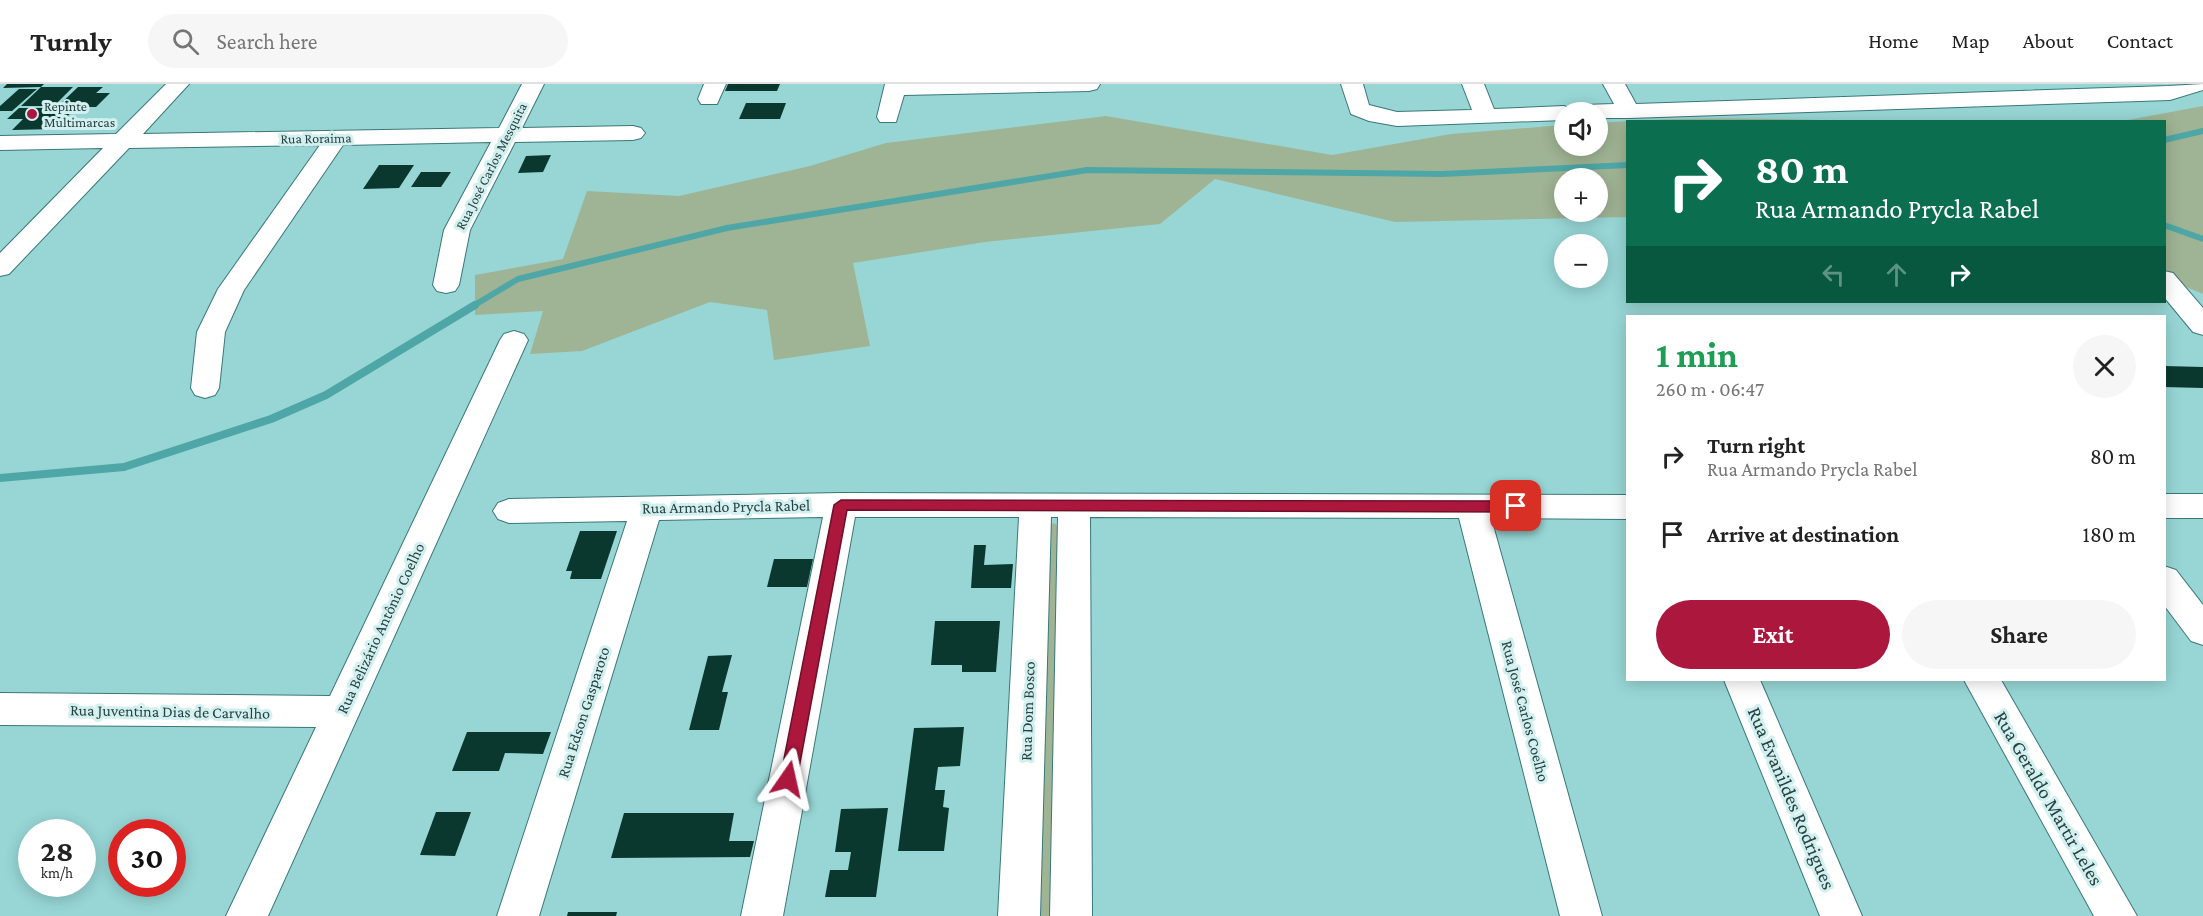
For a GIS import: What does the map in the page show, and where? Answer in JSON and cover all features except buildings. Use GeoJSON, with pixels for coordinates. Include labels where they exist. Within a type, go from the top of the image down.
{"type":"FeatureCollection","features":[{"type":"Feature","properties":{"kind":"street"},"geometry":{"type":"LineString","coordinates":[[0,268],[178,84]]}},
{"type":"Feature","properties":{"kind":"street","name":"Rua José Carlos Mesquita"},"geometry":{"type":"LineString","coordinates":[[446,285],[457,230],[504,135],[533,84]]}},
{"type":"Feature","properties":{"kind":"street"},"geometry":{"type":"LineString","coordinates":[[888,117],[896,87],[1089,84]]}},
{"type":"Feature","properties":{"kind":"street"},"geometry":{"type":"LineString","coordinates":[[1352,84],[1359,109],[1377,116],[1397,119],[1554,113]]}},
{"type":"Feature","properties":{"kind":"street"},"geometry":{"type":"LineString","coordinates":[[1473,84],[1486,116]]}},
{"type":"Feature","properties":{"kind":"street"},"geometry":{"type":"LineString","coordinates":[[1614,84],[1629,111]]}},
{"type":"Feature","properties":{"kind":"street"},"geometry":{"type":"LineString","coordinates":[[1756,84],[1771,106]]}},
{"type":"Feature","properties":{"kind":"street"},"geometry":{"type":"LineString","coordinates":[[1889,84],[1904,102]]}},
{"type":"Feature","properties":{"kind":"street"},"geometry":{"type":"LineString","coordinates":[[1608,111],[1904,102],[2041,90],[2182,86]]}},
{"type":"Feature","properties":{"kind":"street"},"geometry":{"type":"LineString","coordinates":[[2041,90],[2063,118]]}},
{"type":"Feature","properties":{"kind":"street","name":"Rua Roraima"},"geometry":{"type":"LineString","coordinates":[[0,143],[633,133]]}},
{"type":"Feature","properties":{"kind":"street"},"geometry":{"type":"LineString","coordinates":[[205,388],[211,332],[231,289],[337,137]]}},
{"type":"Feature","properties":{"kind":"street"},"geometry":{"type":"LineString","coordinates":[[2166,281],[2203,326]]}},
{"type":"Feature","properties":{"kind":"street","name":"Rua Belizário Antônio Coelho"},"geometry":{"type":"LineString","coordinates":[[246,916],[514,340]]}},
{"type":"Feature","properties":{"kind":"street"},"geometry":{"type":"LineString","coordinates":[[762,916],[841,505]]}},
{"type":"Feature","properties":{"kind":"street","name":"Rua Armando Prycla Rabel"},"geometry":{"type":"LineString","coordinates":[[509,511],[841,505],[1626,507]]}},
{"type":"Feature","properties":{"kind":"street","name":"Rua José Carlos Coelho"},"geometry":{"type":"LineString","coordinates":[[1472,506],[1581,916]]}},
{"type":"Feature","properties":{"kind":"street"},"geometry":{"type":"LineString","coordinates":[[2166,506],[2203,506]]}},
{"type":"Feature","properties":{"kind":"street","name":"Rua Edson Gasparoto"},"geometry":{"type":"LineString","coordinates":[[518,916],[647,507]]}},
{"type":"Feature","properties":{"kind":"street","name":"Rua Dom Bosco"},"geometry":{"type":"LineString","coordinates":[[1019,916],[1035,507]]}},
{"type":"Feature","properties":{"kind":"street"},"geometry":{"type":"LineString","coordinates":[[1071,916],[1074,507]]}},
{"type":"Feature","properties":{"kind":"street"},"geometry":{"type":"LineString","coordinates":[[2166,582],[2203,631]]}},
{"type":"Feature","properties":{"kind":"street","name":"Rua Evanildes Rodrigues"},"geometry":{"type":"LineString","coordinates":[[1742,681],[1841,916]]}},
{"type":"Feature","properties":{"kind":"street","name":"Rua Geraldo Martir Leles"},"geometry":{"type":"LineString","coordinates":[[1983,681],[2116,916]]}},
{"type":"Feature","properties":{"kind":"street","name":"Rua Juventina Dias de Carvalho"},"geometry":{"type":"LineString","coordinates":[[0,709],[340,712]]}},
{"type":"Feature","properties":{"kind":"green space"},"geometry":{"type":"Polygon","coordinates":[[[2203,106],[2203,294],[2166,278],[2166,120],[2128,120],[2203,106]]]}},
{"type":"Feature","properties":{"kind":"green space"},"geometry":{"type":"Polygon","coordinates":[[[1106,116],[1332,155],[1451,134],[1554,126],[1554,156],[1608,156],[1608,123],[1626,122],[1626,217],[1608,217],[1608,168],[1554,168],[1554,219],[1395,222],[1215,179],[1160,224],[985,242],[853,263],[870,346],[774,360],[767,310],[710,302],[582,351],[530,354],[543,311],[475,315],[475,275],[563,259],[587,191],[679,196],[810,166],[886,143],[1106,116]]]}},
{"type":"Feature","properties":{"kind":"green space"},"geometry":{"type":"Polygon","coordinates":[[[1785,119],[1816,120],[1660,120],[1785,119]]]}},
{"type":"Feature","properties":{"kind":"green space"},"geometry":{"type":"Polygon","coordinates":[[[1054,523],[1060,528],[1051,916],[1034,916],[1047,527],[1054,523]]]}},
{"type":"Feature","properties":{"kind":"waterway"},"geometry":{"type":"LineString","coordinates":[[2166,140],[2203,131]]}},
{"type":"Feature","properties":{"kind":"waterway"},"geometry":{"type":"LineString","coordinates":[[473,306],[518,279],[727,228],[1087,170],[1442,174],[1626,165]]}},
{"type":"Feature","properties":{"kind":"waterway"},"geometry":{"type":"LineString","coordinates":[[2166,226],[2203,239]]}},
{"type":"Feature","properties":{"kind":"waterway"},"geometry":{"type":"LineString","coordinates":[[0,478],[124,467],[271,419],[326,395],[475,305]]}},
{"type":"Feature","properties":{"kind":"place","name":"Repinte Multimarcas"},"geometry":{"type":"Point","coordinates":[32,114]}},
{"type":"Feature","properties":{"kind":"route"},"geometry":{"type":"LineString","coordinates":[[788,779],[841,505],[1516,506]]}}]}
